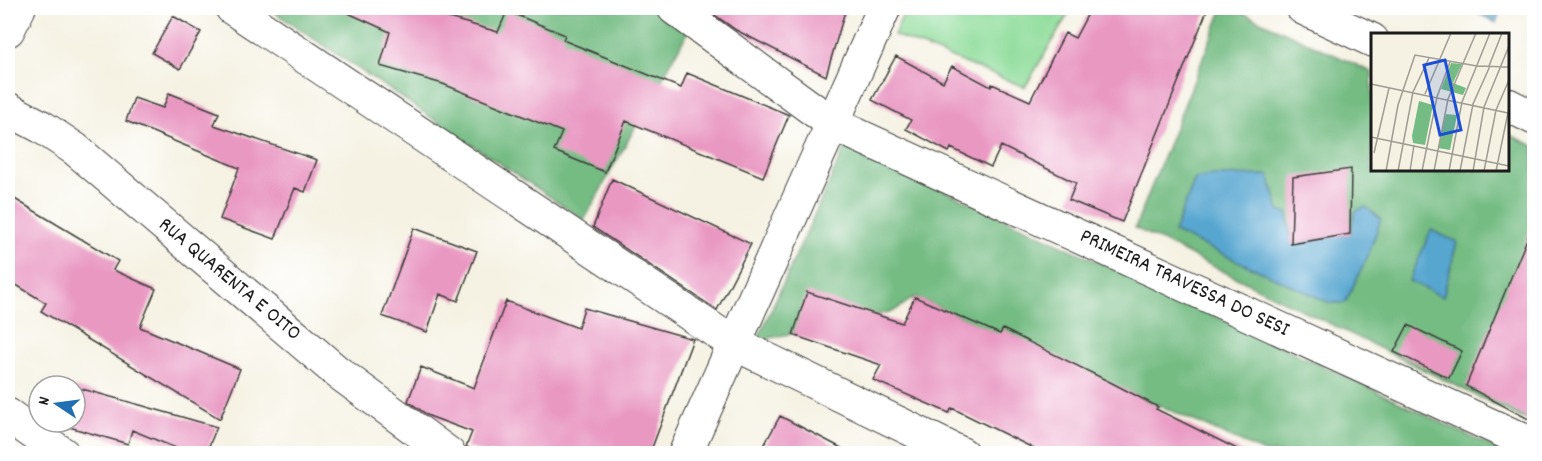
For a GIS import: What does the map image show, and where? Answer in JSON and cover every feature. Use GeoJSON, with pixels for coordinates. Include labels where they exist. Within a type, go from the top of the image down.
{"type":"FeatureCollection","features":[{"type":"Feature","properties":{"kind":"street"},"geometry":{"type":"LineString","coordinates":[[8,30],[19,8]]}},
{"type":"Feature","properties":{"kind":"street"},"geometry":{"type":"LineString","coordinates":[[232,8],[733,343],[962,453]]}},
{"type":"Feature","properties":{"kind":"street","name":"PRIMEIRA TRAVESSA DO SESI"},"geometry":{"type":"LineString","coordinates":[[674,8],[833,124],[1534,445]]}},
{"type":"Feature","properties":{"kind":"street"},"geometry":{"type":"LineString","coordinates":[[685,453],[884,8]]}},
{"type":"Feature","properties":{"kind":"street"},"geometry":{"type":"LineString","coordinates":[[1303,8],[1371,40]]}},
{"type":"Feature","properties":{"kind":"street"},"geometry":{"type":"LineString","coordinates":[[1509,106],[1534,118]]}},
{"type":"Feature","properties":{"kind":"street","name":"RUA QUARENTA E OITO"},"geometry":{"type":"LineString","coordinates":[[8,109],[42,127],[75,149],[336,370],[449,453]]}},
{"type":"Feature","properties":{"kind":"street"},"geometry":{"type":"LineString","coordinates":[[8,415],[63,453]]}},
{"type":"Feature","properties":{"kind":"green space"},"geometry":{"type":"Polygon","coordinates":[[[268,8],[701,8],[584,220],[268,8]]]}},
{"type":"Feature","properties":{"kind":"green space"},"geometry":{"type":"Polygon","coordinates":[[[906,8],[1072,8],[1025,87],[894,35],[906,8]]]}},
{"type":"Feature","properties":{"kind":"green space"},"geometry":{"type":"Polygon","coordinates":[[[1223,8],[1232,8],[1371,72],[1371,171],[1509,171],[1509,134],[1534,146],[1534,424],[1135,228],[1223,8]]]}},
{"type":"Feature","properties":{"kind":"green space"},"geometry":{"type":"Polygon","coordinates":[[[846,145],[1505,453],[1266,453],[915,297],[894,311],[757,341],[846,145]]]}},
{"type":"Feature","properties":{"kind":"water"},"geometry":{"type":"Polygon","coordinates":[[[1462,8],[1501,8],[1496,23],[1474,11],[1462,8]]]}},
{"type":"Feature","properties":{"kind":"water"},"geometry":{"type":"Polygon","coordinates":[[[1269,175],[1279,211],[1288,214],[1291,244],[1350,234],[1355,211],[1366,207],[1381,219],[1368,256],[1345,303],[1330,303],[1174,232],[1195,179],[1211,176],[1269,175]]]}},
{"type":"Feature","properties":{"kind":"water"},"geometry":{"type":"Polygon","coordinates":[[[1431,230],[1457,242],[1443,297],[1409,281],[1431,230]]]}},
{"type":"Feature","properties":{"kind":"building"},"geometry":{"type":"Polygon","coordinates":[[[337,8],[414,8],[498,32],[507,11],[565,35],[563,40],[681,88],[687,73],[789,115],[763,177],[626,121],[605,172],[554,151],[562,132],[443,84],[380,66],[390,32],[337,8]]]}},
{"type":"Feature","properties":{"kind":"building"},"geometry":{"type":"Polygon","coordinates":[[[705,8],[846,8],[826,76],[736,30],[705,8]]]}},
{"type":"Feature","properties":{"kind":"building"},"geometry":{"type":"Polygon","coordinates":[[[1091,8],[1208,8],[1122,222],[1069,200],[1076,183],[1001,146],[991,167],[951,148],[949,152],[906,129],[911,120],[872,100],[896,56],[943,82],[952,66],[991,87],[992,84],[1030,101],[1065,33],[1075,38],[1091,8]]]}},
{"type":"Feature","properties":{"kind":"building"},"geometry":{"type":"Polygon","coordinates":[[[173,16],[201,32],[180,69],[152,53],[173,16]]]}},
{"type":"Feature","properties":{"kind":"building"},"geometry":{"type":"Polygon","coordinates":[[[169,93],[219,113],[214,125],[317,160],[305,192],[295,188],[275,239],[220,219],[239,168],[126,121],[134,98],[163,108],[169,93]]]}},
{"type":"Feature","properties":{"kind":"building"},"geometry":{"type":"Polygon","coordinates":[[[1351,169],[1350,234],[1291,244],[1293,177],[1351,169]]]}},
{"type":"Feature","properties":{"kind":"building"},"geometry":{"type":"Polygon","coordinates":[[[612,179],[751,244],[717,310],[593,227],[612,179]]]}},
{"type":"Feature","properties":{"kind":"building"},"geometry":{"type":"Polygon","coordinates":[[[8,195],[118,261],[113,270],[156,289],[140,327],[240,369],[220,419],[41,311],[46,303],[8,280],[8,195]]]}},
{"type":"Feature","properties":{"kind":"building"},"geometry":{"type":"Polygon","coordinates":[[[1534,222],[1534,422],[1466,386],[1534,222]]]}},
{"type":"Feature","properties":{"kind":"building"},"geometry":{"type":"Polygon","coordinates":[[[414,228],[477,251],[458,301],[440,294],[427,332],[382,316],[414,228]]]}},
{"type":"Feature","properties":{"kind":"building"},"geometry":{"type":"Polygon","coordinates":[[[807,292],[902,323],[915,297],[1000,334],[1003,329],[1245,453],[1043,453],[952,408],[949,413],[873,380],[881,365],[793,335],[807,292]]]}},
{"type":"Feature","properties":{"kind":"building"},"geometry":{"type":"Polygon","coordinates":[[[506,301],[578,328],[584,308],[693,339],[650,453],[484,453],[466,447],[472,432],[429,416],[408,401],[421,367],[474,388],[506,301]]]}},
{"type":"Feature","properties":{"kind":"building"},"geometry":{"type":"Polygon","coordinates":[[[1408,325],[1462,351],[1449,378],[1394,352],[1408,325]]]}},
{"type":"Feature","properties":{"kind":"building"},"geometry":{"type":"Polygon","coordinates":[[[87,390],[217,427],[206,453],[188,453],[132,430],[128,444],[87,432],[87,390]]]}},
{"type":"Feature","properties":{"kind":"building"},"geometry":{"type":"Polygon","coordinates":[[[780,416],[851,453],[760,453],[780,416]]]}}]}
